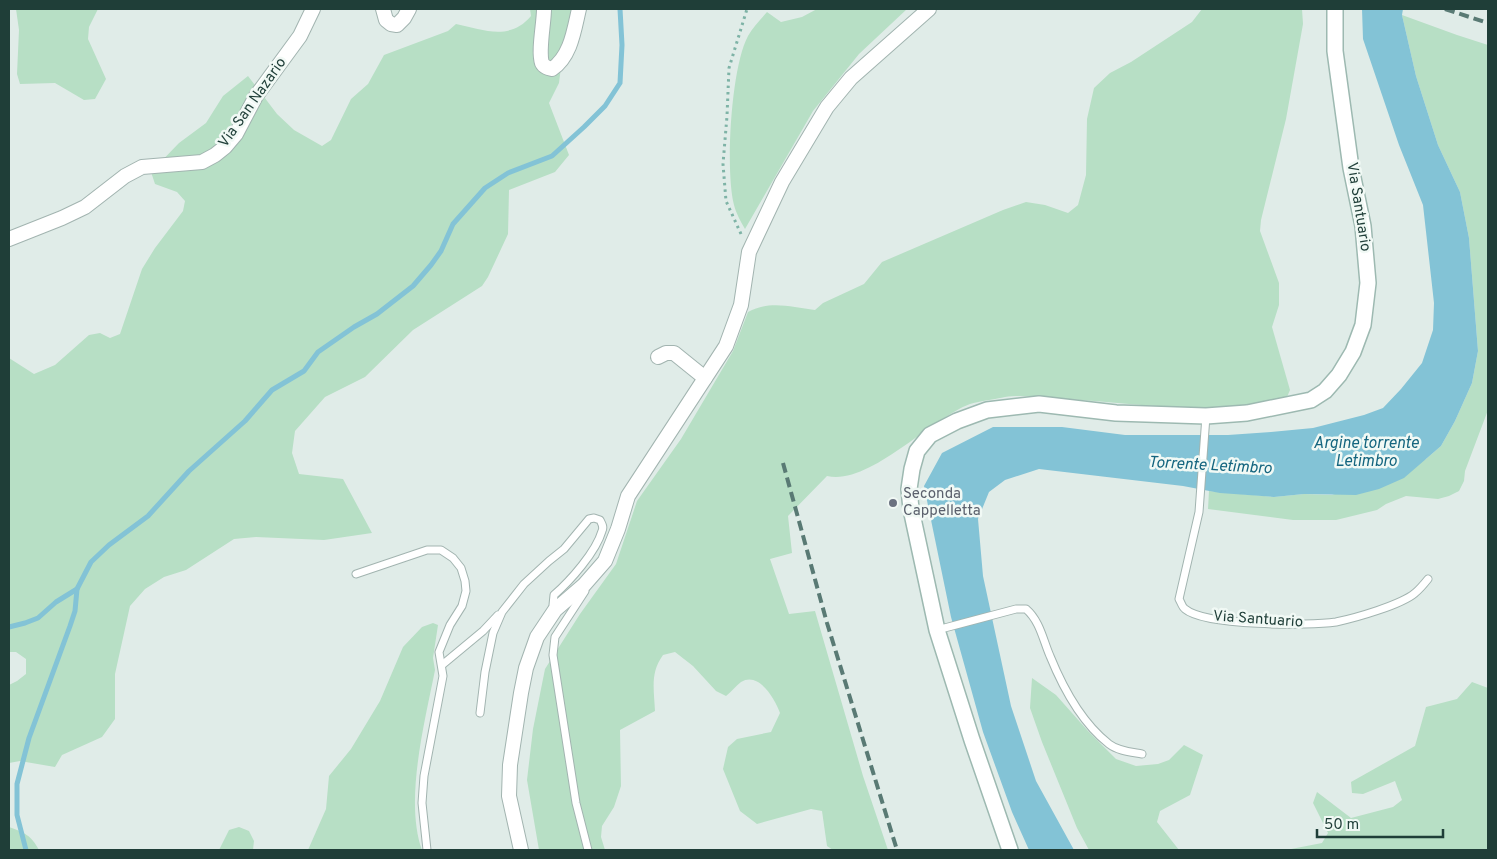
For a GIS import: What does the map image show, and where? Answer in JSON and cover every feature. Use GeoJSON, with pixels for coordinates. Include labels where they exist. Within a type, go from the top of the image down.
{"type":"FeatureCollection","features":[{"type":"Feature","properties":{"kind":"main road","name":"Via Santuario"},"geometry":{"type":"LineString","coordinates":[[1010,850],[972,740],[941,629],[911,509],[912,469],[917,450],[930,435],[957,421],[987,410],[1039,404],[1116,414],[1206,422],[1311,400],[1325,391],[1339,375],[1353,352],[1363,325],[1368,283],[1364,226],[1351,168],[1335,51],[1334,9]]}},
{"type":"Feature","properties":{"kind":"street","name":"Via San Nazario"},"geometry":{"type":"LineString","coordinates":[[9,239],[85,207],[126,176],[142,167],[202,162],[215,155],[236,134],[256,96],[300,36],[313,9]]}},
{"type":"Feature","properties":{"kind":"street"},"geometry":{"type":"LineString","coordinates":[[383,9],[386,20],[391,24],[397,25],[409,9]]}},
{"type":"Feature","properties":{"kind":"street"},"geometry":{"type":"LineString","coordinates":[[544,9],[541,45],[542,63],[552,69],[558,65],[570,46],[579,9]]}},
{"type":"Feature","properties":{"kind":"street"},"geometry":{"type":"LineString","coordinates":[[521,850],[509,796],[510,765],[526,668],[537,637],[555,610],[584,585],[604,561],[618,529],[628,496],[726,346],[740,305],[749,252],[782,182],[827,107],[851,78],[929,9]]}},
{"type":"Feature","properties":{"kind":"street"},"geometry":{"type":"LineString","coordinates":[[658,357],[666,353],[674,353],[705,378]]}},
{"type":"Feature","properties":{"kind":"lane","name":"Via Santuario"},"geometry":{"type":"LineString","coordinates":[[1206,422],[1200,512],[1179,599],[1184,608],[1198,616],[1260,624],[1336,622],[1385,608],[1414,595],[1428,579]]}},
{"type":"Feature","properties":{"kind":"lane"},"geometry":{"type":"LineString","coordinates":[[442,665],[483,631],[502,612],[524,584],[548,561],[564,549],[589,519],[600,520],[603,530],[592,550],[568,583],[554,595],[553,605],[555,610]]}},
{"type":"Feature","properties":{"kind":"lane"},"geometry":{"type":"LineString","coordinates":[[356,574],[428,550],[441,550],[453,558],[461,568],[465,581],[466,591],[462,606],[442,642],[439,652],[443,676],[424,776],[422,803],[426,850]]}},
{"type":"Feature","properties":{"kind":"lane"},"geometry":{"type":"LineString","coordinates":[[584,585],[585,591],[555,637],[553,655],[576,803],[588,850]]}},
{"type":"Feature","properties":{"kind":"lane"},"geometry":{"type":"LineString","coordinates":[[941,629],[1016,608],[1026,609],[1037,622],[1063,685],[1084,718],[1110,745],[1120,750],[1142,754]]}},
{"type":"Feature","properties":{"kind":"lane"},"geometry":{"type":"LineString","coordinates":[[480,713],[485,672],[493,634],[502,612]]}},
{"type":"Feature","properties":{"kind":"path"},"geometry":{"type":"LineString","coordinates":[[747,9],[729,68],[723,164],[726,201],[745,241],[752,245]]}},
{"type":"Feature","properties":{"kind":"green space"},"geometry":{"type":"Polygon","coordinates":[[[16,9],[98,9],[89,27],[88,39],[106,79],[95,99],[84,100],[55,83],[20,84],[17,74],[19,30],[16,9]]]}},
{"type":"Feature","properties":{"kind":"green space"},"geometry":{"type":"Polygon","coordinates":[[[530,9],[574,9],[563,51],[559,83],[549,103],[569,155],[555,172],[509,190],[508,234],[482,286],[413,330],[365,377],[325,397],[295,431],[292,453],[299,474],[343,479],[372,533],[324,540],[256,537],[234,539],[186,570],[164,577],[145,589],[130,606],[115,674],[115,719],[102,737],[62,755],[55,767],[20,761],[9,763],[9,685],[26,674],[26,659],[16,652],[9,652],[9,358],[34,374],[55,365],[89,335],[100,333],[110,338],[120,334],[142,269],[155,248],[183,211],[185,201],[177,192],[155,184],[151,172],[179,143],[206,123],[223,96],[248,76],[277,114],[294,130],[322,146],[331,140],[351,99],[368,84],[384,55],[448,31],[456,24],[496,32],[514,29],[531,16],[530,9]]]}},
{"type":"Feature","properties":{"kind":"green space"},"geometry":{"type":"Polygon","coordinates":[[[817,9],[907,9],[859,54],[813,111],[745,229],[734,205],[730,169],[731,119],[737,71],[742,51],[748,36],[767,12],[781,22],[802,17],[817,9]]]}},
{"type":"Feature","properties":{"kind":"green space"},"geometry":{"type":"Polygon","coordinates":[[[1202,9],[1302,9],[1303,24],[1286,119],[1261,220],[1260,231],[1279,283],[1279,305],[1272,327],[1290,390],[1287,397],[1260,403],[1204,407],[1176,407],[1021,396],[1008,396],[970,404],[954,412],[880,462],[861,471],[844,476],[827,476],[788,516],[792,553],[770,559],[789,614],[815,611],[863,776],[888,850],[833,850],[827,846],[822,811],[811,809],[757,824],[740,811],[723,769],[728,747],[737,739],[771,732],[780,713],[770,694],[760,683],[754,680],[741,682],[726,696],[716,691],[693,666],[675,652],[663,655],[656,668],[654,675],[655,711],[620,730],[621,786],[614,807],[602,826],[601,837],[605,850],[539,850],[527,780],[533,729],[545,669],[580,614],[616,564],[637,501],[681,439],[733,351],[748,312],[756,308],[773,305],[815,310],[823,303],[864,284],[882,262],[1026,202],[1045,205],[1068,213],[1078,205],[1086,175],[1087,119],[1094,88],[1110,73],[1131,62],[1192,22],[1202,9]]]}},
{"type":"Feature","properties":{"kind":"green space"},"geometry":{"type":"Polygon","coordinates":[[[1402,15],[1488,45],[1488,410],[1465,471],[1464,481],[1459,491],[1449,496],[1438,499],[1406,496],[1377,510],[1336,520],[1293,520],[1208,509],[1209,491],[1274,497],[1304,494],[1332,495],[1426,459],[1441,446],[1455,421],[1472,383],[1478,351],[1469,238],[1460,192],[1438,145],[1416,76],[1402,15]]]}},
{"type":"Feature","properties":{"kind":"green space"},"geometry":{"type":"Polygon","coordinates":[[[433,623],[438,625],[433,658],[435,670],[422,736],[416,785],[415,808],[417,830],[422,850],[308,850],[326,809],[329,776],[351,749],[380,701],[403,647],[422,627],[433,623]]]}},
{"type":"Feature","properties":{"kind":"green space"},"geometry":{"type":"Polygon","coordinates":[[[1032,678],[1056,695],[1116,759],[1136,766],[1158,764],[1169,760],[1184,745],[1203,755],[1190,795],[1160,811],[1157,822],[1179,850],[1089,850],[1077,828],[1030,708],[1032,678]]]}},
{"type":"Feature","properties":{"kind":"green space"},"geometry":{"type":"Polygon","coordinates":[[[1472,682],[1488,688],[1488,850],[1286,850],[1322,843],[1328,833],[1313,803],[1317,792],[1351,818],[1393,807],[1402,800],[1395,781],[1363,794],[1352,793],[1351,782],[1415,746],[1426,707],[1457,699],[1472,682]]]}},
{"type":"Feature","properties":{"kind":"green space"},"geometry":{"type":"Polygon","coordinates":[[[9,827],[27,835],[39,850],[9,850],[9,827]]]}},
{"type":"Feature","properties":{"kind":"green space"},"geometry":{"type":"Polygon","coordinates":[[[239,827],[249,831],[254,841],[253,850],[219,850],[229,830],[239,827]]]}},
{"type":"Feature","properties":{"kind":"water","name":"Argine torrente Letimbro"},"geometry":{"type":"Polygon","coordinates":[[[1362,9],[1403,9],[1402,15],[1416,76],[1438,145],[1460,192],[1469,238],[1478,351],[1472,383],[1455,421],[1441,446],[1404,478],[1379,489],[1356,495],[1304,494],[1274,497],[1220,493],[1183,486],[1039,469],[1005,480],[989,492],[978,519],[983,576],[1011,706],[1036,781],[1074,850],[1029,850],[1012,812],[983,732],[951,617],[924,486],[942,453],[993,427],[1062,427],[1125,435],[1228,435],[1271,432],[1313,428],[1364,415],[1383,408],[1401,389],[1422,363],[1433,330],[1434,303],[1423,205],[1399,145],[1363,39],[1362,9]]]}},
{"type":"Feature","properties":{"kind":"waterway"},"geometry":{"type":"LineString","coordinates":[[9,627],[38,618],[56,602],[77,589],[91,562],[109,545],[148,516],[189,471],[245,421],[272,390],[304,371],[318,352],[354,327],[377,314],[413,286],[441,251],[453,224],[485,188],[508,173],[552,156],[605,106],[620,83],[622,45],[620,9]]}},
{"type":"Feature","properties":{"kind":"waterway"},"geometry":{"type":"LineString","coordinates":[[26,850],[17,815],[17,784],[29,738],[75,611],[77,589]]}},
{"type":"Feature","properties":{"kind":"railway"},"geometry":{"type":"LineString","coordinates":[[1445,9],[1488,23]]}},
{"type":"Feature","properties":{"kind":"railway"},"geometry":{"type":"LineString","coordinates":[[783,463],[827,623],[897,850]]}},
{"type":"Feature","properties":{"kind":"place","name":"Seconda Cappelletta"},"geometry":{"type":"Point","coordinates":[893,503]}},
{"type":"Feature","properties":{"kind":"water label","name":"Torrente Letimbro"},"geometry":{"type":"Point","coordinates":[1210,466]}}]}
